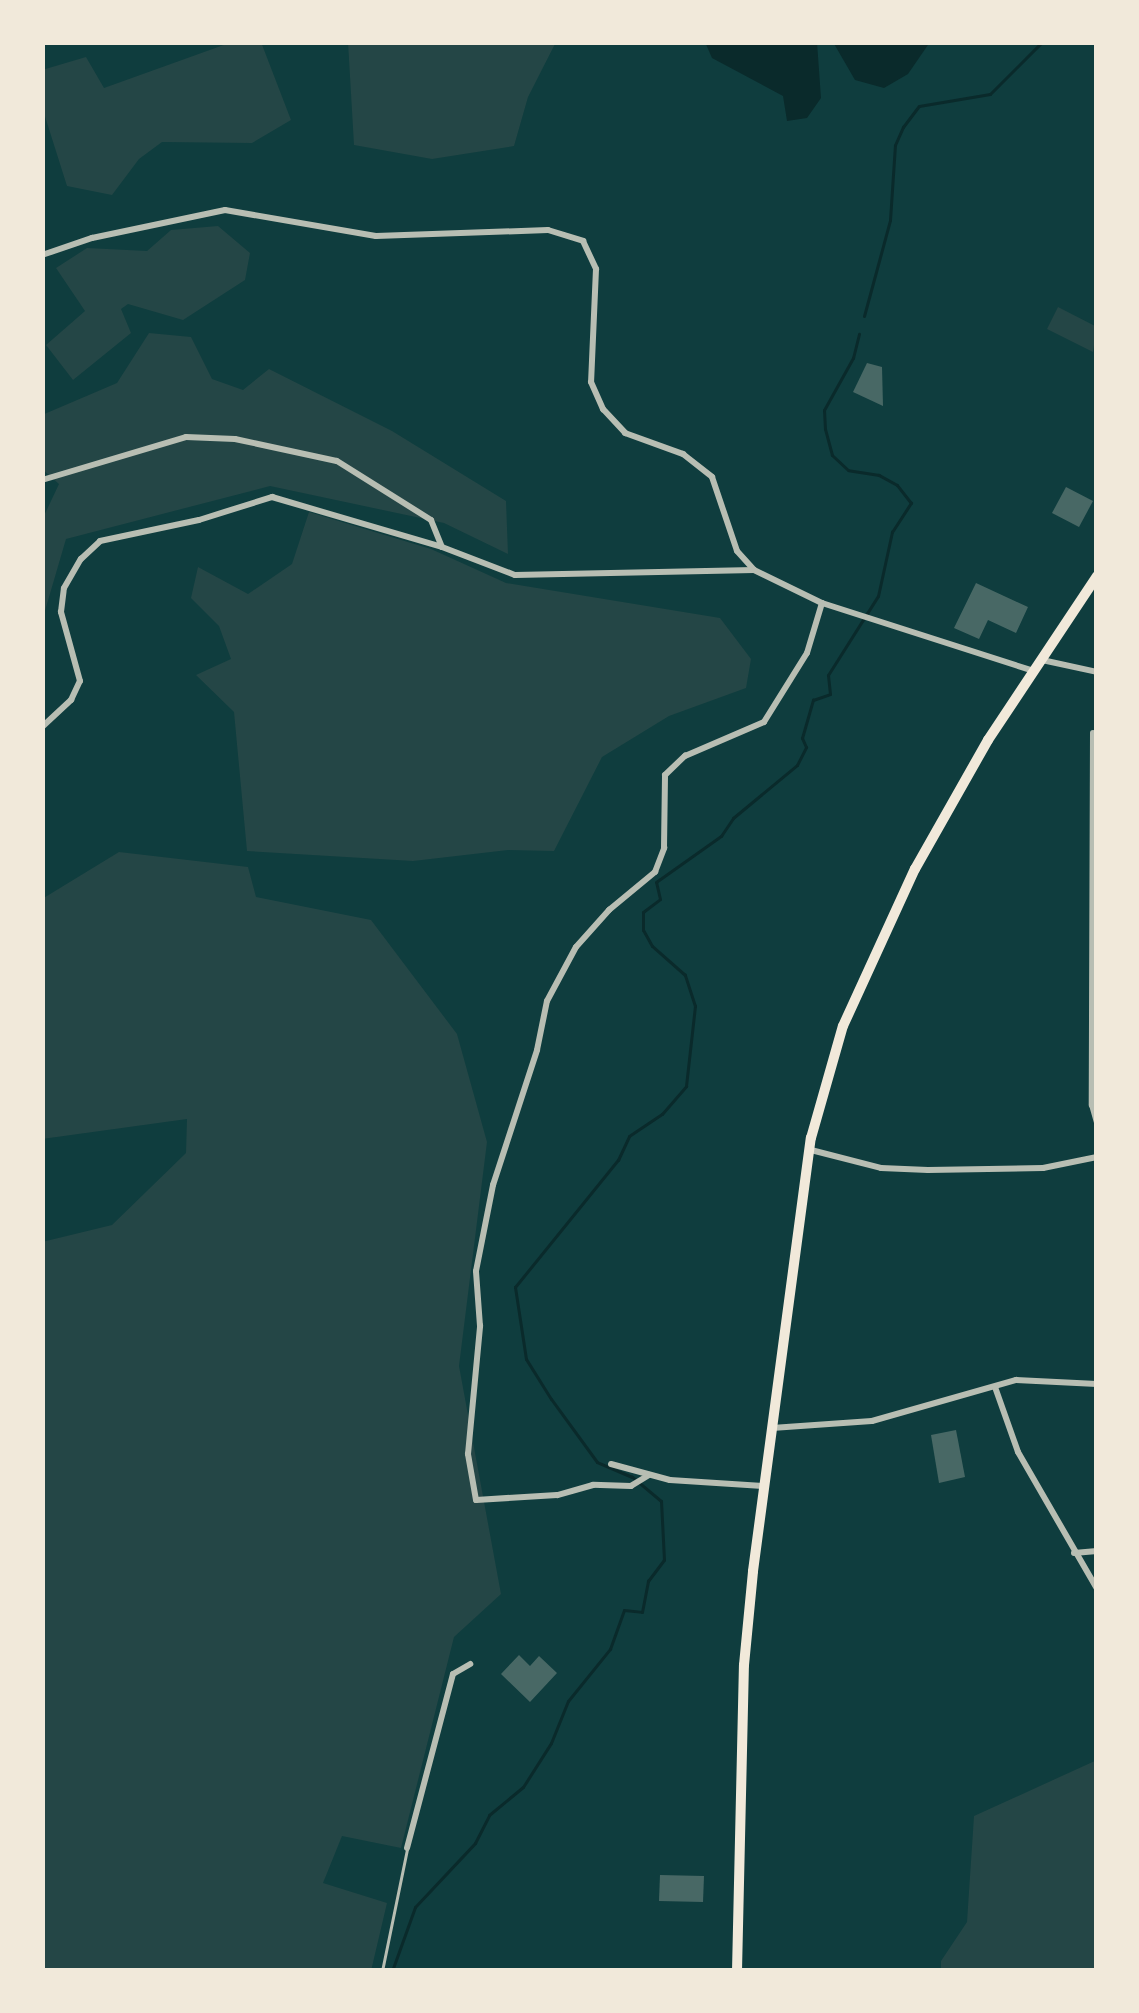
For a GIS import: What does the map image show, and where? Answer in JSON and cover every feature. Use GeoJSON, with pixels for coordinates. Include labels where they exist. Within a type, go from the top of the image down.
{"type":"FeatureCollection","features":[{"type":"Feature","properties":{"kind":"main road"},"geometry":{"type":"LineString","coordinates":[[737,1971],[745,1666],[809,1149],[843,1026],[942,818],[1097,576]]}},
{"type":"Feature","properties":{"kind":"street"},"geometry":{"type":"LineString","coordinates":[[42,255],[92,238],[225,210],[376,236],[548,230],[583,241],[596,269],[591,382],[604,410],[625,433],[683,454],[712,477],[737,550],[754,570],[822,603],[872,620],[1037,666],[1097,672]]}},
{"type":"Feature","properties":{"kind":"street"},"geometry":{"type":"LineString","coordinates":[[42,480],[186,437],[235,439],[337,461],[431,520],[442,547]]}},
{"type":"Feature","properties":{"kind":"street"},"geometry":{"type":"LineString","coordinates":[[42,727],[71,700],[80,681],[61,612],[64,588],[81,559],[100,541],[272,497],[442,547],[515,575],[550,578],[625,570],[754,570]]}},
{"type":"Feature","properties":{"kind":"street"},"geometry":{"type":"LineString","coordinates":[[646,1478],[631,1486],[592,1485],[557,1495],[476,1500],[468,1454],[480,1326],[476,1271],[493,1184],[537,1050],[547,1001],[576,947],[609,910],[655,872],[664,848],[665,775],[685,756],[764,722],[807,653],[822,603]]}},
{"type":"Feature","properties":{"kind":"street"},"geometry":{"type":"LineString","coordinates":[[1093,733],[1092,1105],[1097,1122]]}},
{"type":"Feature","properties":{"kind":"street"},"geometry":{"type":"LineString","coordinates":[[809,1149],[881,1168],[928,1170],[1043,1168],[1097,1157]]}},
{"type":"Feature","properties":{"kind":"street"},"geometry":{"type":"LineString","coordinates":[[772,1428],[872,1421],[1016,1380],[1097,1384]]}},
{"type":"Feature","properties":{"kind":"street"},"geometry":{"type":"LineString","coordinates":[[995,1388],[1018,1452],[1097,1589]]}},
{"type":"Feature","properties":{"kind":"street"},"geometry":{"type":"LineString","coordinates":[[611,1464],[646,1478],[766,1486]]}},
{"type":"Feature","properties":{"kind":"street"},"geometry":{"type":"LineString","coordinates":[[1074,1553],[1097,1551]]}},
{"type":"Feature","properties":{"kind":"street"},"geometry":{"type":"LineString","coordinates":[[407,1848],[453,1674],[470,1664]]}},
{"type":"Feature","properties":{"kind":"lane"},"geometry":{"type":"LineString","coordinates":[[382,1971],[407,1848]]}},
{"type":"Feature","properties":{"kind":"shaded area"},"geometry":{"type":"Polygon","coordinates":[[[232,42],[261,42],[291,120],[252,143],[162,142],[139,159],[112,195],[67,186],[42,107],[42,70],[86,57],[104,88],[232,42]]]}},
{"type":"Feature","properties":{"kind":"shaded area"},"geometry":{"type":"Polygon","coordinates":[[[348,42],[556,42],[528,97],[514,146],[432,159],[354,145],[348,42]]]}},
{"type":"Feature","properties":{"kind":"shaded area"},"geometry":{"type":"Polygon","coordinates":[[[705,42],[817,42],[821,98],[807,118],[787,121],[783,96],[712,58],[705,42]]]}},
{"type":"Feature","properties":{"kind":"shaded area"},"geometry":{"type":"Polygon","coordinates":[[[833,42],[930,42],[908,74],[884,88],[855,80],[833,42]]]}},
{"type":"Feature","properties":{"kind":"shaded area"},"geometry":{"type":"Polygon","coordinates":[[[218,226],[250,253],[245,280],[183,320],[128,304],[121,309],[131,333],[73,380],[46,345],[85,311],[56,268],[87,248],[147,251],[171,230],[218,226]]]}},
{"type":"Feature","properties":{"kind":"shaded area"},"geometry":{"type":"Polygon","coordinates":[[[1058,307],[1097,327],[1093,352],[1047,329],[1058,307]]]}},
{"type":"Feature","properties":{"kind":"shaded area"},"geometry":{"type":"Polygon","coordinates":[[[149,333],[191,337],[212,379],[243,390],[269,369],[392,431],[506,501],[508,554],[444,523],[270,486],[66,539],[42,621],[42,520],[59,484],[42,469],[42,415],[117,383],[149,333]]]}},
{"type":"Feature","properties":{"kind":"shaded area"},"geometry":{"type":"Polygon","coordinates":[[[309,512],[431,549],[506,583],[720,618],[751,659],[746,688],[669,716],[602,757],[554,851],[508,850],[413,861],[247,851],[234,712],[196,675],[231,659],[219,626],[191,598],[198,567],[248,594],[292,564],[309,512]]]}},
{"type":"Feature","properties":{"kind":"shaded area"},"geometry":{"type":"Polygon","coordinates":[[[119,852],[248,867],[256,897],[371,920],[457,1034],[487,1142],[459,1366],[501,1594],[454,1637],[401,1848],[342,1836],[323,1883],[387,1903],[371,1971],[42,1971],[42,1242],[112,1225],[186,1153],[187,1119],[42,1139],[42,899],[119,852]]]}},
{"type":"Feature","properties":{"kind":"shaded area"},"geometry":{"type":"Polygon","coordinates":[[[1097,1760],[1097,1971],[941,1971],[941,1961],[967,1922],[974,1816],[1097,1760]]]}},
{"type":"Feature","properties":{"kind":"building"},"geometry":{"type":"Polygon","coordinates":[[[867,363],[882,367],[883,406],[853,392],[867,363]]]}},
{"type":"Feature","properties":{"kind":"building"},"geometry":{"type":"Polygon","coordinates":[[[1066,487],[1093,501],[1079,527],[1052,513],[1066,487]]]}},
{"type":"Feature","properties":{"kind":"building"},"geometry":{"type":"Polygon","coordinates":[[[976,583],[1028,607],[1016,633],[988,620],[979,639],[954,628],[976,583]]]}},
{"type":"Feature","properties":{"kind":"building"},"geometry":{"type":"Polygon","coordinates":[[[956,1430],[965,1477],[939,1483],[931,1435],[956,1430]]]}},
{"type":"Feature","properties":{"kind":"building"},"geometry":{"type":"Polygon","coordinates":[[[519,1655],[530,1666],[539,1656],[557,1673],[530,1702],[501,1674],[519,1655]]]}},
{"type":"Feature","properties":{"kind":"building"},"geometry":{"type":"Polygon","coordinates":[[[660,1875],[704,1876],[703,1902],[659,1901],[660,1875]]]}},
{"type":"Feature","properties":{"kind":"waterway"},"geometry":{"type":"LineString","coordinates":[[864,316],[890,220],[895,145],[903,127],[919,106],[990,94],[1042,42]]}},
{"type":"Feature","properties":{"kind":"waterway"},"geometry":{"type":"LineString","coordinates":[[392,1971],[415,1907],[475,1843],[489,1815],[523,1787],[551,1743],[568,1701],[610,1649],[624,1610],[642,1612],[648,1581],[664,1560],[661,1501],[632,1477],[597,1462],[551,1399],[526,1359],[515,1287],[618,1160],[629,1136],[662,1114],[686,1086],[695,1006],[685,975],[652,946],[643,930],[643,912],[660,899],[656,882],[721,836],[733,818],[797,765],[806,747],[802,738],[813,700],[830,694],[828,675],[878,596],[892,532],[911,503],[897,485],[879,475],[848,470],[832,455],[825,429],[824,410],[853,358],[859,334]]}}]}
